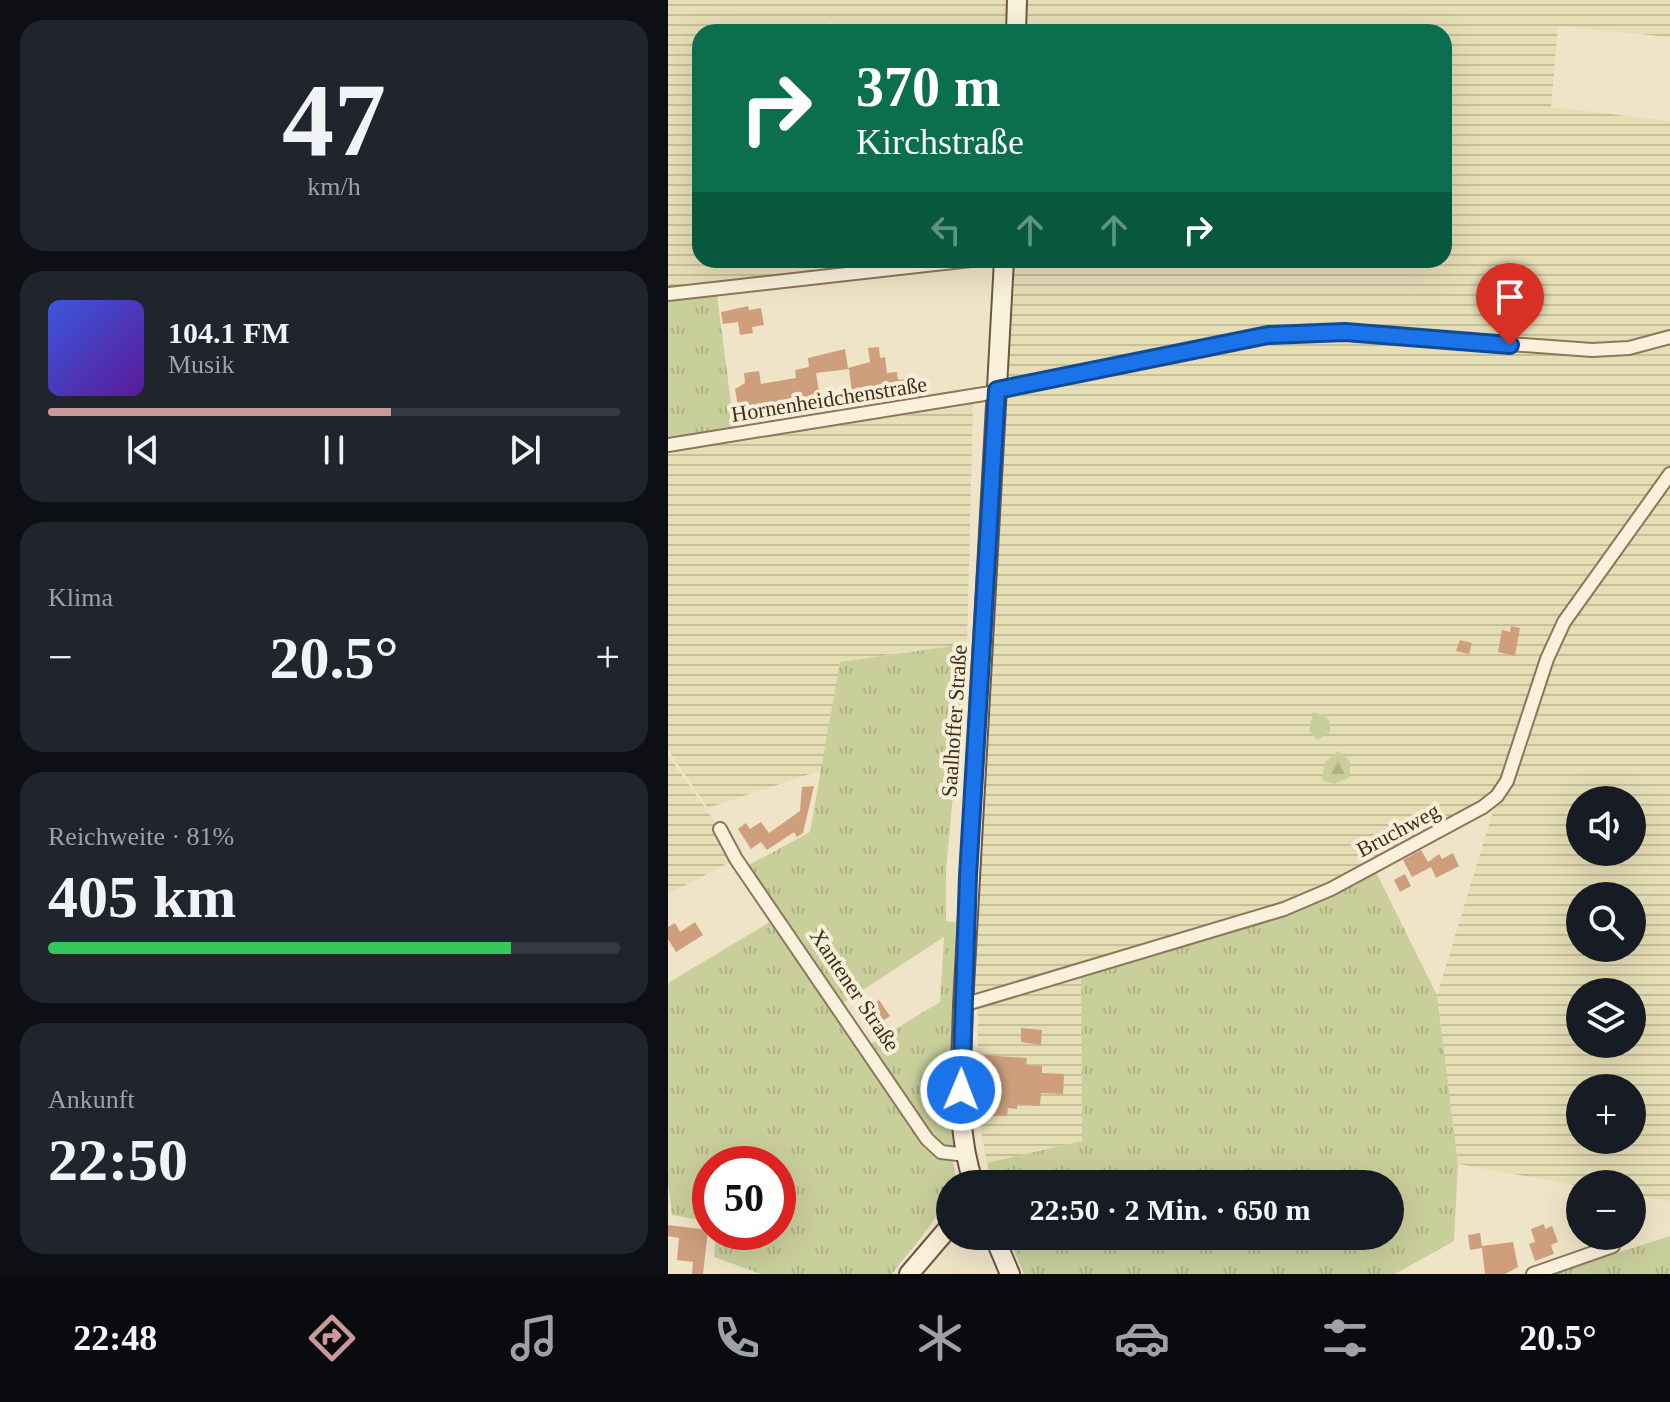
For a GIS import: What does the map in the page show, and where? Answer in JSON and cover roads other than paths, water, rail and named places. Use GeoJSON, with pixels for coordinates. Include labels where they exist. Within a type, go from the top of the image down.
{"type":"FeatureCollection","features":[{"type":"Feature","properties":{"kind":"main road"},"geometry":{"type":"LineString","coordinates":[[1016,24],[1017,0]]}},
{"type":"Feature","properties":{"kind":"main road","name":"Saalhoffer Straße"},"geometry":{"type":"LineString","coordinates":[[970,1170],[966,1155],[961,1090],[963,1005],[1004,268]]}},
{"type":"Feature","properties":{"kind":"main road"},"geometry":{"type":"LineString","coordinates":[[909,1274],[936,1242]]}},
{"type":"Feature","properties":{"kind":"main road"},"geometry":{"type":"LineString","coordinates":[[1000,1250],[1010,1274]]}},
{"type":"Feature","properties":{"kind":"street"},"geometry":{"type":"LineString","coordinates":[[668,294],[900,268]]}},
{"type":"Feature","properties":{"kind":"street","name":"Hornenheidchenstraße"},"geometry":{"type":"LineString","coordinates":[[668,445],[997,390],[1268,335],[1345,332],[1592,350],[1629,348],[1670,337]]}},
{"type":"Feature","properties":{"kind":"street","name":"Bruchweg"},"geometry":{"type":"LineString","coordinates":[[963,1005],[1284,909],[1331,889],[1483,807],[1507,781],[1547,659],[1564,622],[1670,474]]}},
{"type":"Feature","properties":{"kind":"street","name":"Xantener Straße"},"geometry":{"type":"LineString","coordinates":[[720,829],[736,859],[927,1139],[941,1152],[966,1155]]}},
{"type":"Feature","properties":{"kind":"street"},"geometry":{"type":"LineString","coordinates":[[1533,1274],[1602,1250]]}}]}
